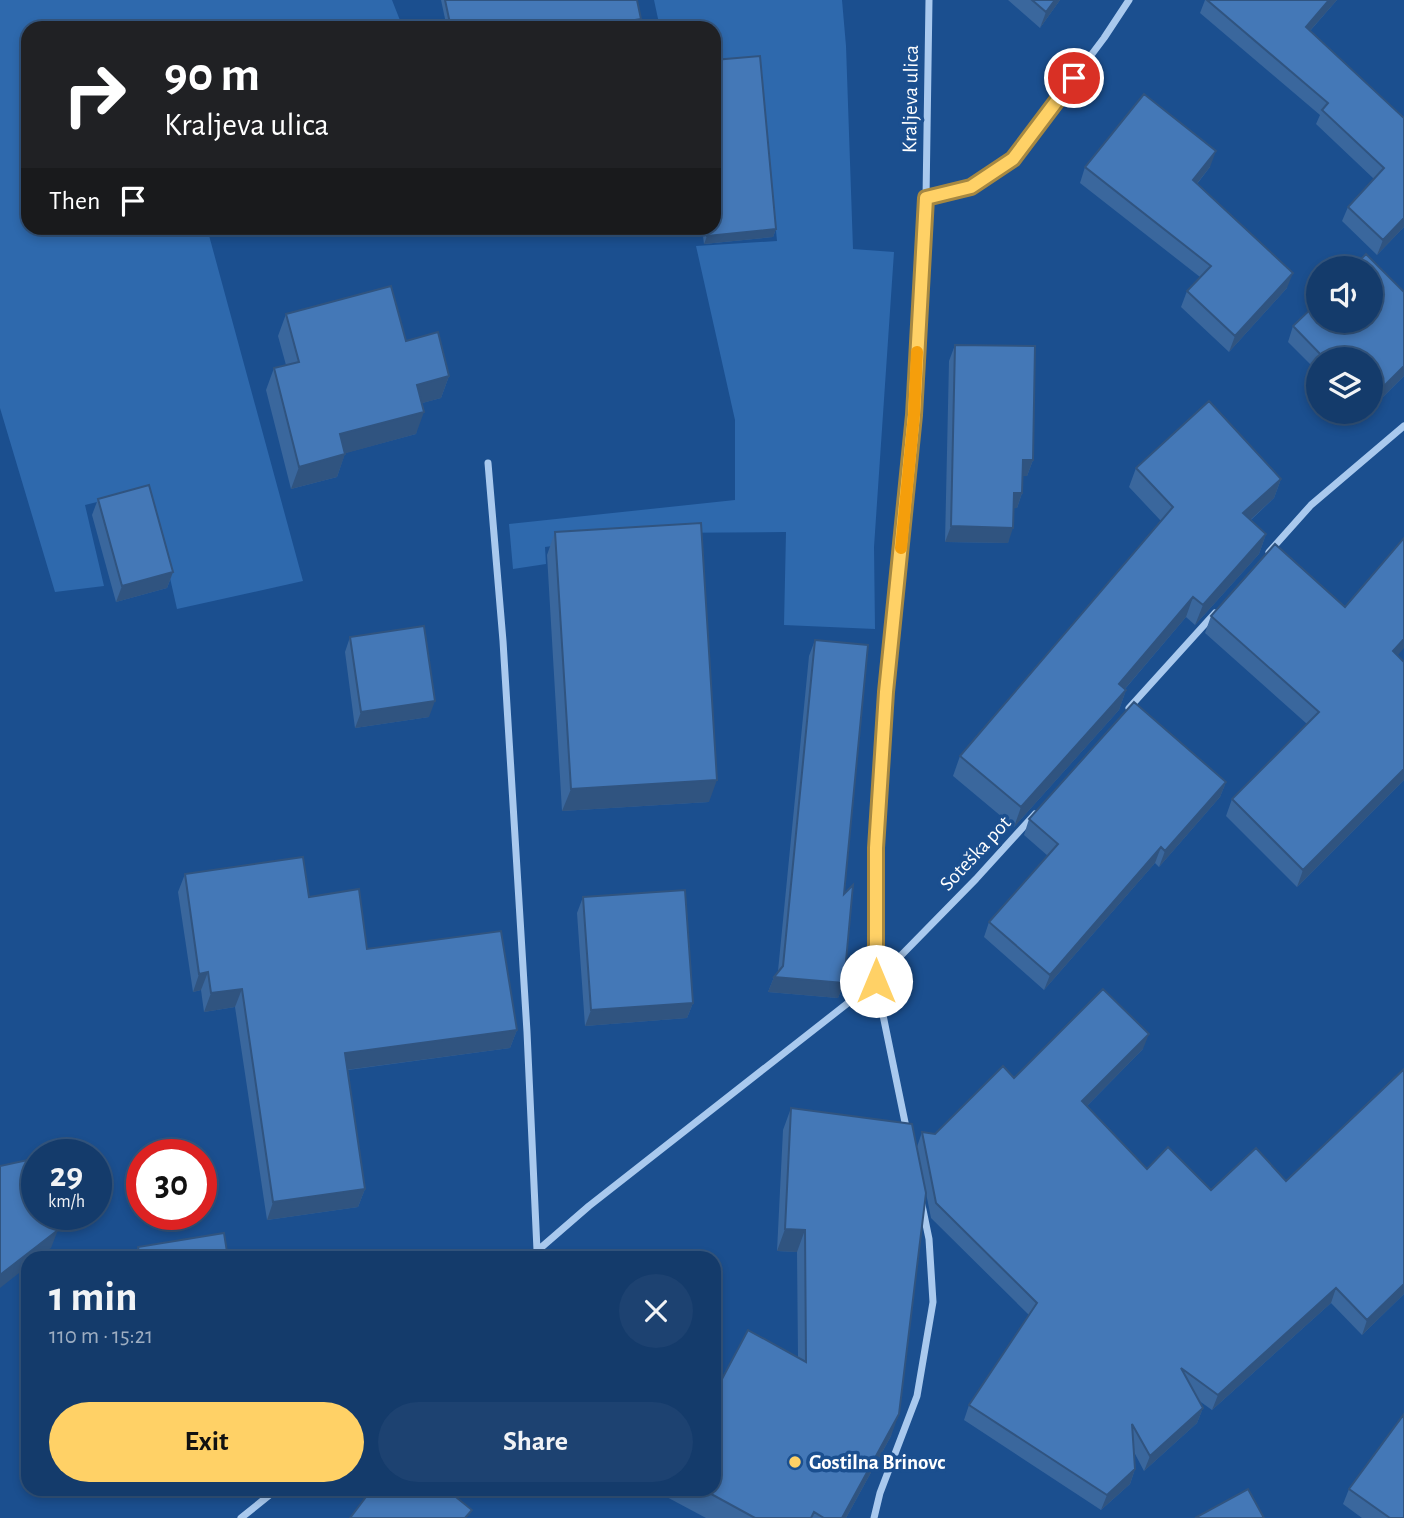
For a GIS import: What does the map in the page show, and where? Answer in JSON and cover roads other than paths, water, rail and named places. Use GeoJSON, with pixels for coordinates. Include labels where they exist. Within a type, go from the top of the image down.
{"type":"FeatureCollection","features":[{"type":"Feature","properties":{"kind":"street","name":"Kraljeva ulica"},"geometry":{"type":"LineString","coordinates":[[910,1144],[876,981],[876,848],[886,692],[914,415],[926,198],[929,0]]}},
{"type":"Feature","properties":{"kind":"street"},"geometry":{"type":"LineString","coordinates":[[926,198],[971,187],[1013,159],[1104,38],[1129,0]]}},
{"type":"Feature","properties":{"kind":"street"},"geometry":{"type":"LineString","coordinates":[[1265,557],[1311,505],[1404,426]]}},
{"type":"Feature","properties":{"kind":"street"},"geometry":{"type":"LineString","coordinates":[[488,463],[503,641],[537,1250]]}},
{"type":"Feature","properties":{"kind":"street"},"geometry":{"type":"LineString","coordinates":[[1125,713],[1218,609]]}},
{"type":"Feature","properties":{"kind":"street","name":"Soteška pot"},"geometry":{"type":"LineString","coordinates":[[537,1250],[589,1206],[876,981],[976,879],[1041,806]]}},
{"type":"Feature","properties":{"kind":"street"},"geometry":{"type":"LineString","coordinates":[[874,1518],[880,1493],[917,1396],[933,1302],[929,1239],[921,1198]]}},
{"type":"Feature","properties":{"kind":"street"},"geometry":{"type":"LineString","coordinates":[[241,1518],[268,1496]]}},
{"type":"Feature","properties":{"kind":"place","name":"Gostilna Brinovc"},"geometry":{"type":"Point","coordinates":[795,1462]}}]}
